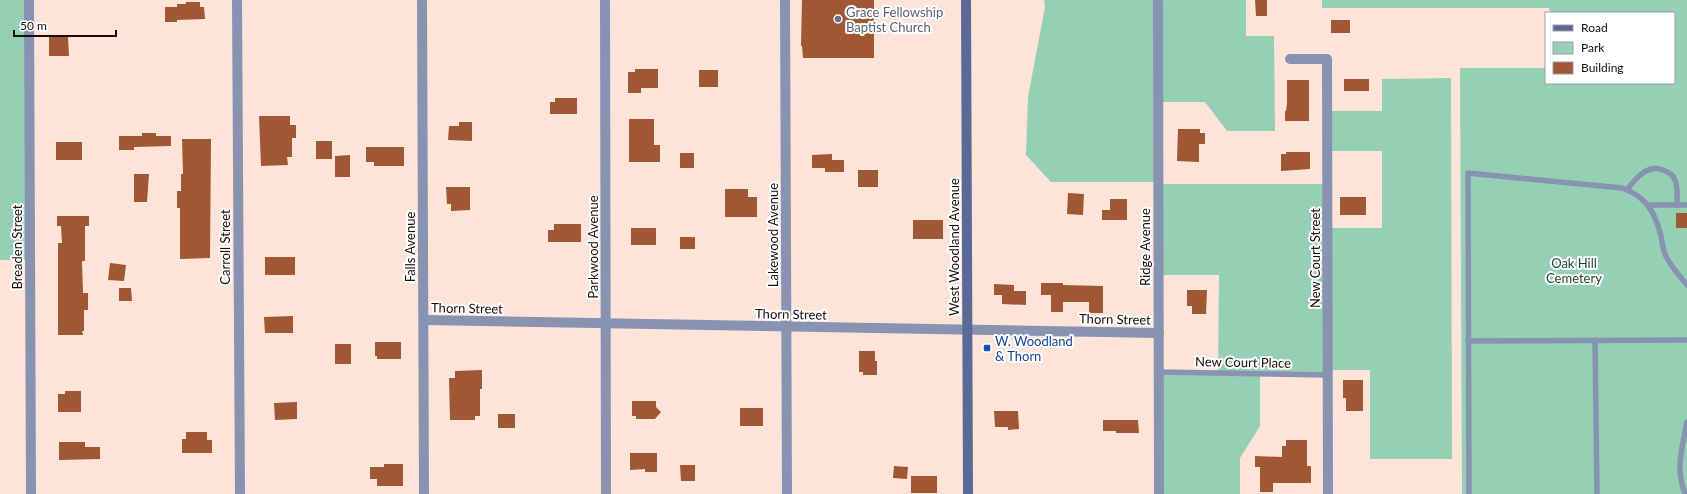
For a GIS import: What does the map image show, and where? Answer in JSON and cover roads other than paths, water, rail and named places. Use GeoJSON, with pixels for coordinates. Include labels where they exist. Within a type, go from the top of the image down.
{"type":"FeatureCollection","features":[{"type":"Feature","properties":{"kind":"street","name":"Breaden Street"},"geometry":{"type":"LineString","coordinates":[[29,0],[31,494]]}},
{"type":"Feature","properties":{"kind":"street","name":"Carroll Street"},"geometry":{"type":"LineString","coordinates":[[237,0],[240,494]]}},
{"type":"Feature","properties":{"kind":"street","name":"Falls Avenue"},"geometry":{"type":"LineString","coordinates":[[422,0],[424,494]]}},
{"type":"Feature","properties":{"kind":"street","name":"Parkwood Avenue"},"geometry":{"type":"LineString","coordinates":[[605,0],[606,494]]}},
{"type":"Feature","properties":{"kind":"street","name":"Lakewood Avenue"},"geometry":{"type":"LineString","coordinates":[[785,0],[787,494]]}},
{"type":"Feature","properties":{"kind":"street","name":"West Woodland Avenue"},"geometry":{"type":"LineString","coordinates":[[966,0],[968,494]]}},
{"type":"Feature","properties":{"kind":"street","name":"Ridge Avenue"},"geometry":{"type":"LineString","coordinates":[[1158,0],[1159,494]]}},
{"type":"Feature","properties":{"kind":"street","name":"New Court Street"},"geometry":{"type":"LineString","coordinates":[[1290,59],[1328,59],[1328,494]]}},
{"type":"Feature","properties":{"kind":"street","name":"Thorn Street"},"geometry":{"type":"LineString","coordinates":[[424,320],[1159,333]]}},
{"type":"Feature","properties":{"kind":"lane"},"geometry":{"type":"LineString","coordinates":[[1627,190],[1636,178],[1644,172],[1652,169],[1661,169],[1670,173],[1675,180],[1677,189],[1677,205]]}},
{"type":"Feature","properties":{"kind":"lane"},"geometry":{"type":"LineString","coordinates":[[1469,494],[1468,173],[1500,175],[1634,192],[1648,205],[1655,216],[1665,254],[1672,266],[1687,285]]}},
{"type":"Feature","properties":{"kind":"lane"},"geometry":{"type":"LineString","coordinates":[[1648,205],[1687,205]]}},
{"type":"Feature","properties":{"kind":"lane"},"geometry":{"type":"LineString","coordinates":[[1595,340],[1597,494]]}},
{"type":"Feature","properties":{"kind":"lane"},"geometry":{"type":"LineString","coordinates":[[1468,341],[1687,340]]}},
{"type":"Feature","properties":{"kind":"lane","name":"New Court Place"},"geometry":{"type":"LineString","coordinates":[[1159,372],[1328,375]]}},
{"type":"Feature","properties":{"kind":"lane"},"geometry":{"type":"LineString","coordinates":[[1685,494],[1678,468],[1686,435],[1687,422]]}},
{"type":"Feature","properties":{"kind":"place","name":"Grace Fellowship Baptist Church"},"geometry":{"type":"Point","coordinates":[838,19]}},
{"type":"Feature","properties":{"kind":"place","name":"W. Woodland & Thorn"},"geometry":{"type":"Point","coordinates":[987,348]}},
{"type":"Feature","properties":{"kind":"park label","name":"Oak Hill Cemetery"},"geometry":{"type":"Point","coordinates":[1574,270]}}]}
